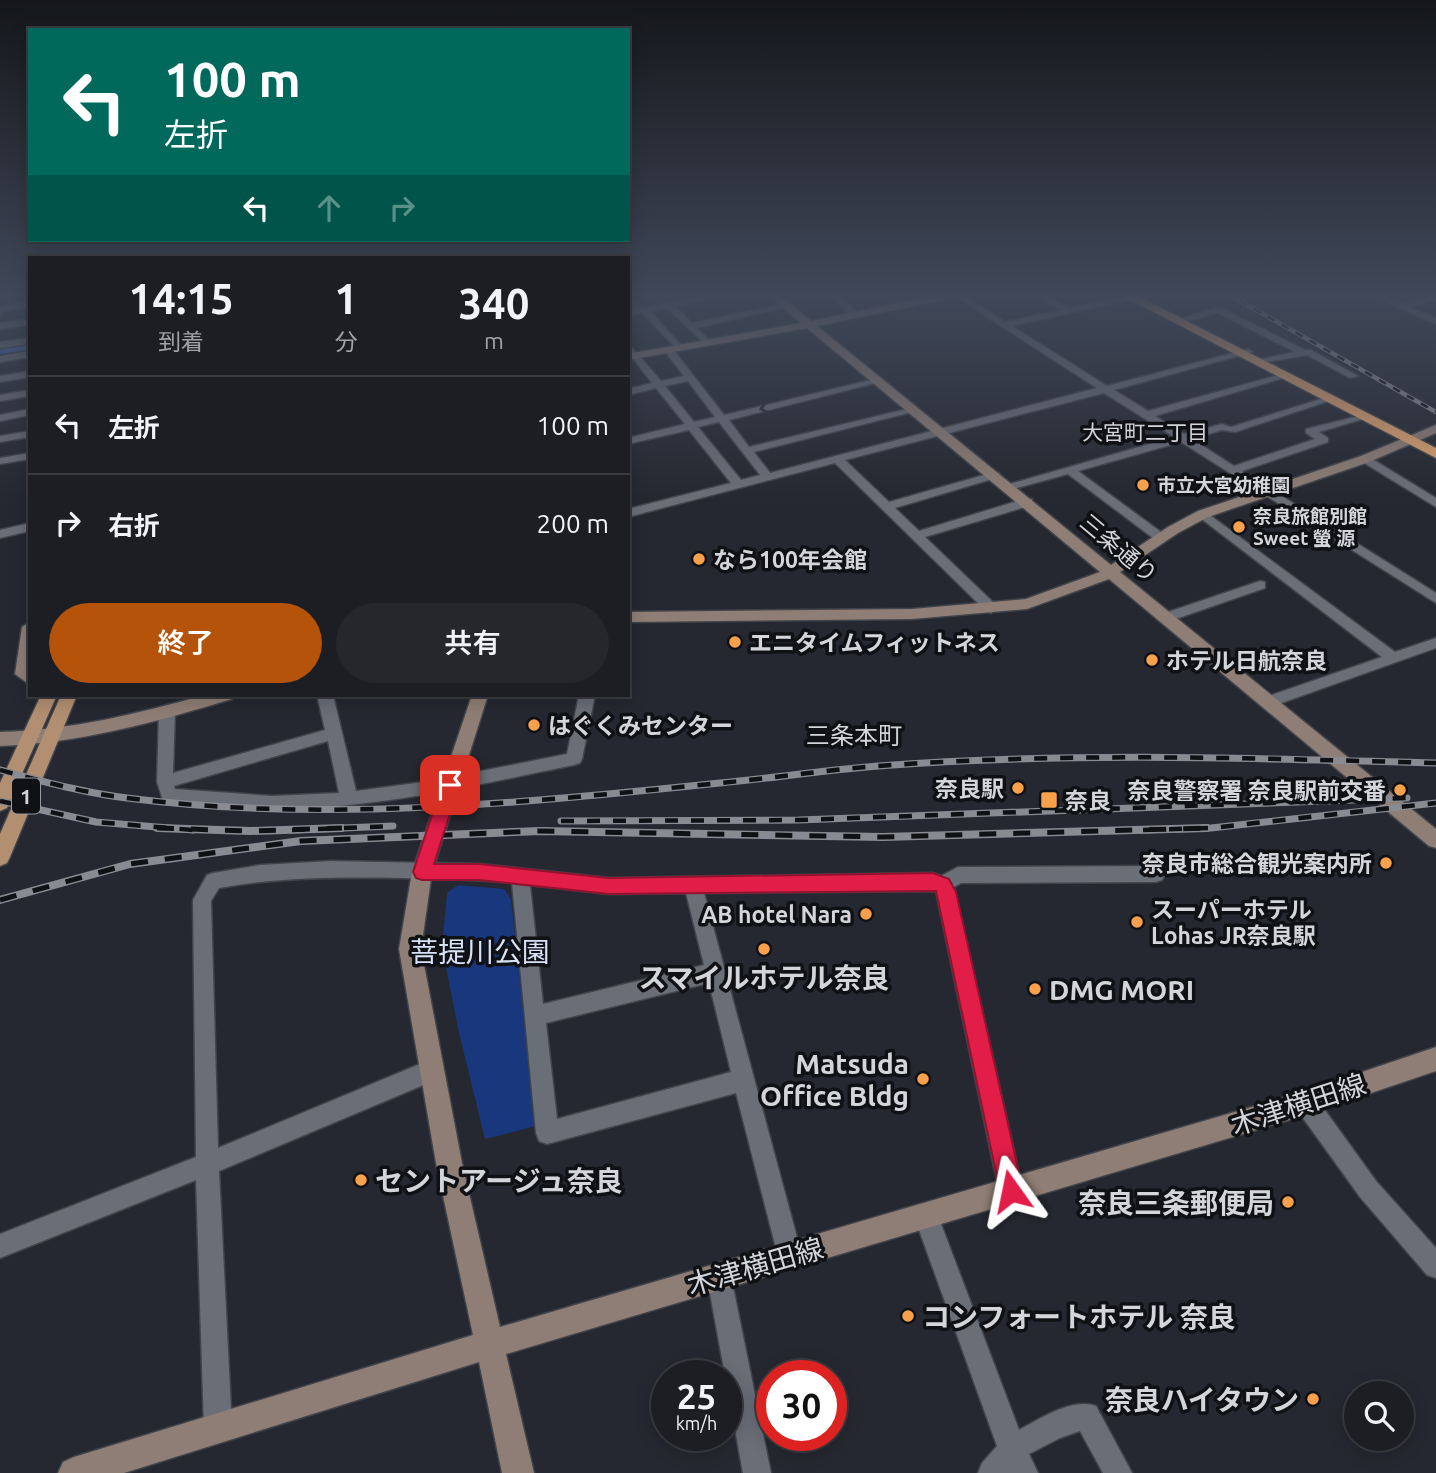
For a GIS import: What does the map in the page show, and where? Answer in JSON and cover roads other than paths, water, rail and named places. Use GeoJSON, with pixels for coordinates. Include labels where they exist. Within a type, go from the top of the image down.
{"type":"FeatureCollection","features":[{"type":"Feature","properties":{"kind":"highway"},"geometry":{"type":"LineString","coordinates":[[1257,362],[1359,417],[1411,440],[1436,447]]}},
{"type":"Feature","properties":{"kind":"highway"},"geometry":{"type":"LineString","coordinates":[[1266,362],[1436,454]]}},
{"type":"Feature","properties":{"kind":"main road","name":"1"},"geometry":{"type":"LineString","coordinates":[[0,803],[48,697]]}},
{"type":"Feature","properties":{"kind":"main road","name":"1"},"geometry":{"type":"LineString","coordinates":[[0,857],[68,697]]}},
{"type":"Feature","properties":{"kind":"street"},"geometry":{"type":"LineString","coordinates":[[639,362],[738,484]]}},
{"type":"Feature","properties":{"kind":"street"},"geometry":{"type":"LineString","coordinates":[[682,362],[767,477]]}},
{"type":"Feature","properties":{"kind":"street","name":"三条通り"},"geometry":{"type":"LineString","coordinates":[[856,362],[1436,839]]}},
{"type":"Feature","properties":{"kind":"street"},"geometry":{"type":"LineString","coordinates":[[1062,362],[1436,599]]}},
{"type":"Feature","properties":{"kind":"street"},"geometry":{"type":"LineString","coordinates":[[630,512],[1213,362]]}},
{"type":"Feature","properties":{"kind":"street"},"geometry":{"type":"LineString","coordinates":[[1326,362],[1353,376]]}},
{"type":"Feature","properties":{"kind":"street"},"geometry":{"type":"LineString","coordinates":[[0,379],[28,374]]}},
{"type":"Feature","properties":{"kind":"street"},"geometry":{"type":"LineString","coordinates":[[630,391],[691,377]]}},
{"type":"Feature","properties":{"kind":"street"},"geometry":{"type":"LineString","coordinates":[[1146,415],[1282,377]]}},
{"type":"Feature","properties":{"kind":"street"},"geometry":{"type":"LineString","coordinates":[[630,441],[879,381]]}},
{"type":"Feature","properties":{"kind":"street"},"geometry":{"type":"LineString","coordinates":[[0,398],[28,393]]}},
{"type":"Feature","properties":{"kind":"street"},"geometry":{"type":"LineString","coordinates":[[1010,487],[1222,427],[1231,430],[1327,400]]}},
{"type":"Feature","properties":{"kind":"street"},"geometry":{"type":"LineString","coordinates":[[746,451],[915,410]]}},
{"type":"Feature","properties":{"kind":"street"},"geometry":{"type":"LineString","coordinates":[[0,418],[28,412]]}},
{"type":"Feature","properties":{"kind":"street"},"geometry":{"type":"LineString","coordinates":[[1232,470],[1324,440],[1310,431],[1359,417]]}},
{"type":"Feature","properties":{"kind":"street"},"geometry":{"type":"LineString","coordinates":[[630,617],[912,614],[1027,604],[1098,580],[1203,514],[1365,459],[1436,429]]}},
{"type":"Feature","properties":{"kind":"street"},"geometry":{"type":"LineString","coordinates":[[0,439],[28,434]]}},
{"type":"Feature","properties":{"kind":"street"},"geometry":{"type":"LineString","coordinates":[[0,461],[28,456]]}},
{"type":"Feature","properties":{"kind":"street"},"geometry":{"type":"LineString","coordinates":[[838,459],[991,608]]}},
{"type":"Feature","properties":{"kind":"street"},"geometry":{"type":"LineString","coordinates":[[1365,459],[1436,503]]}},
{"type":"Feature","properties":{"kind":"street"},"geometry":{"type":"LineString","coordinates":[[0,473],[28,467]]}},
{"type":"Feature","properties":{"kind":"street"},"geometry":{"type":"LineString","coordinates":[[1069,470],[1161,538]]}},
{"type":"Feature","properties":{"kind":"street"},"geometry":{"type":"LineString","coordinates":[[887,506],[995,475]]}},
{"type":"Feature","properties":{"kind":"street"},"geometry":{"type":"LineString","coordinates":[[917,535],[1027,502]]}},
{"type":"Feature","properties":{"kind":"street"},"geometry":{"type":"LineString","coordinates":[[1203,514],[1392,657]]}},
{"type":"Feature","properties":{"kind":"street"},"geometry":{"type":"LineString","coordinates":[[0,534],[28,527]]}},
{"type":"Feature","properties":{"kind":"street"},"geometry":{"type":"LineString","coordinates":[[1167,617],[1260,585]]}},
{"type":"Feature","properties":{"kind":"street"},"geometry":{"type":"LineString","coordinates":[[28,640],[23,674],[28,678]]}},
{"type":"Feature","properties":{"kind":"street"},"geometry":{"type":"LineString","coordinates":[[1268,702],[1436,643]]}},
{"type":"Feature","properties":{"kind":"street"},"geometry":{"type":"LineString","coordinates":[[0,739],[29,738],[115,726],[219,697]]}},
{"type":"Feature","properties":{"kind":"street"},"geometry":{"type":"LineString","coordinates":[[325,697],[349,798]]}},
{"type":"Feature","properties":{"kind":"street"},"geometry":{"type":"LineString","coordinates":[[479,697],[422,872],[410,948],[449,1163],[518,1473]]}},
{"type":"Feature","properties":{"kind":"street"},"geometry":{"type":"LineString","coordinates":[[167,711],[165,782],[169,795],[246,803],[349,798],[450,785],[574,759],[587,697]]}},
{"type":"Feature","properties":{"kind":"street"},"geometry":{"type":"LineString","coordinates":[[165,782],[332,734]]}},
{"type":"Feature","properties":{"kind":"street"},"geometry":{"type":"LineString","coordinates":[[218,1429],[207,1164],[202,900],[213,881],[232,876],[299,870],[479,872],[609,886],[933,881],[942,885],[947,892],[1011,1191]]}},
{"type":"Feature","properties":{"kind":"street"},"geometry":{"type":"LineString","coordinates":[[942,885],[958,875],[1156,874]]}},
{"type":"Feature","properties":{"kind":"street"},"geometry":{"type":"LineString","coordinates":[[520,877],[547,1133],[743,1080]]}},
{"type":"Feature","properties":{"kind":"street"},"geometry":{"type":"LineString","coordinates":[[693,886],[790,1256]]}},
{"type":"Feature","properties":{"kind":"street"},"geometry":{"type":"LineString","coordinates":[[534,1016],[715,972]]}},
{"type":"Feature","properties":{"kind":"street","name":"木津横田線"},"geometry":{"type":"LineString","coordinates":[[85,1471],[491,1344],[1306,1103],[1434,1062]]}},
{"type":"Feature","properties":{"kind":"street"},"geometry":{"type":"LineString","coordinates":[[0,1246],[207,1164],[432,1070]]}},
{"type":"Feature","properties":{"kind":"street"},"geometry":{"type":"LineString","coordinates":[[1306,1103],[1368,1188],[1436,1266]]}},
{"type":"Feature","properties":{"kind":"street"},"geometry":{"type":"LineString","coordinates":[[926,1216],[1018,1461]]}},
{"type":"Feature","properties":{"kind":"street"},"geometry":{"type":"LineString","coordinates":[[719,1277],[757,1473]]}},
{"type":"Feature","properties":{"kind":"street"},"geometry":{"type":"LineString","coordinates":[[992,1473],[1018,1461],[1054,1426],[1086,1416],[1118,1473]]}},
{"type":"Feature","properties":{"kind":"railway"},"geometry":{"type":"LineString","coordinates":[[1347,362],[1436,412]]}},
{"type":"Feature","properties":{"kind":"railway"},"geometry":{"type":"LineString","coordinates":[[0,770],[79,790],[127,798],[201,805],[349,810],[498,803],[858,768],[948,762],[1157,757],[1436,763]]}},
{"type":"Feature","properties":{"kind":"railway"},"geometry":{"type":"LineString","coordinates":[[561,821],[799,820],[1407,798]]}},
{"type":"Feature","properties":{"kind":"railway"},"geometry":{"type":"LineString","coordinates":[[0,801],[96,822],[176,829]]}},
{"type":"Feature","properties":{"kind":"railway"},"geometry":{"type":"LineString","coordinates":[[1143,830],[1211,828],[1436,803]]}},
{"type":"Feature","properties":{"kind":"railway"},"geometry":{"type":"LineString","coordinates":[[292,830],[393,826]]}},
{"type":"Feature","properties":{"kind":"railway"},"geometry":{"type":"LineString","coordinates":[[157,828],[176,829]]}},
{"type":"Feature","properties":{"kind":"railway"},"geometry":{"type":"LineString","coordinates":[[176,829],[251,831],[342,828]]}},
{"type":"Feature","properties":{"kind":"railway"},"geometry":{"type":"LineString","coordinates":[[0,900],[130,864],[301,841],[540,831],[883,837],[1207,828]]}},
{"type":"Feature","properties":{"kind":"railway"},"geometry":{"type":"LineString","coordinates":[[176,829],[193,830]]}},
{"type":"Feature","properties":{"kind":"place","name":"市立大宮幼稚園"},"geometry":{"type":"Point","coordinates":[1143,485]}},
{"type":"Feature","properties":{"kind":"place","name":"奈良旅館別館 Sweet 螢 源"},"geometry":{"type":"Point","coordinates":[1239,527]}},
{"type":"Feature","properties":{"kind":"place","name":"なら100年会館"},"geometry":{"type":"Point","coordinates":[699,559]}},
{"type":"Feature","properties":{"kind":"place","name":"エニタイムフィットネス"},"geometry":{"type":"Point","coordinates":[735,642]}},
{"type":"Feature","properties":{"kind":"place","name":"ホテル日航奈良"},"geometry":{"type":"Point","coordinates":[1152,660]}},
{"type":"Feature","properties":{"kind":"place","name":"はぐくみセンター"},"geometry":{"type":"Point","coordinates":[534,725]}},
{"type":"Feature","properties":{"kind":"place","name":"奈良駅"},"geometry":{"type":"Point","coordinates":[1018,788]}},
{"type":"Feature","properties":{"kind":"place","name":"奈良警察署 奈良駅前交番"},"geometry":{"type":"Point","coordinates":[1400,790]}},
{"type":"Feature","properties":{"kind":"place","name":"奈良"},"geometry":{"type":"Point","coordinates":[1049,800]}},
{"type":"Feature","properties":{"kind":"place","name":"奈良市総合観光案内所"},"geometry":{"type":"Point","coordinates":[1386,863]}},
{"type":"Feature","properties":{"kind":"place","name":"AB hotel Nara"},"geometry":{"type":"Point","coordinates":[866,914]}},
{"type":"Feature","properties":{"kind":"place","name":"スーパーホテル Lohas JR奈良駅"},"geometry":{"type":"Point","coordinates":[1137,922]}},
{"type":"Feature","properties":{"kind":"place","name":"スマイルホテル奈良"},"geometry":{"type":"Point","coordinates":[764,949]}},
{"type":"Feature","properties":{"kind":"place","name":"DMG MORI"},"geometry":{"type":"Point","coordinates":[1035,989]}},
{"type":"Feature","properties":{"kind":"place","name":"Matsuda Office Bldg"},"geometry":{"type":"Point","coordinates":[923,1079]}},
{"type":"Feature","properties":{"kind":"place","name":"セントアージュ奈良"},"geometry":{"type":"Point","coordinates":[361,1180]}},
{"type":"Feature","properties":{"kind":"place","name":"奈良三条郵便局"},"geometry":{"type":"Point","coordinates":[1288,1202]}},
{"type":"Feature","properties":{"kind":"place","name":"コンフォートホテル 奈良"},"geometry":{"type":"Point","coordinates":[908,1316]}},
{"type":"Feature","properties":{"kind":"place","name":"奈良ハイタウン"},"geometry":{"type":"Point","coordinates":[1313,1399]}},
{"type":"Feature","properties":{"kind":"district","name":"大宮町二丁目"},"geometry":{"type":"Point","coordinates":[1145,432]}},
{"type":"Feature","properties":{"kind":"district","name":"三条本町"},"geometry":{"type":"Point","coordinates":[854,735]}},
{"type":"Feature","properties":{"kind":"park label","name":"菩提川公園"},"geometry":{"type":"Point","coordinates":[480,951]}}]}
